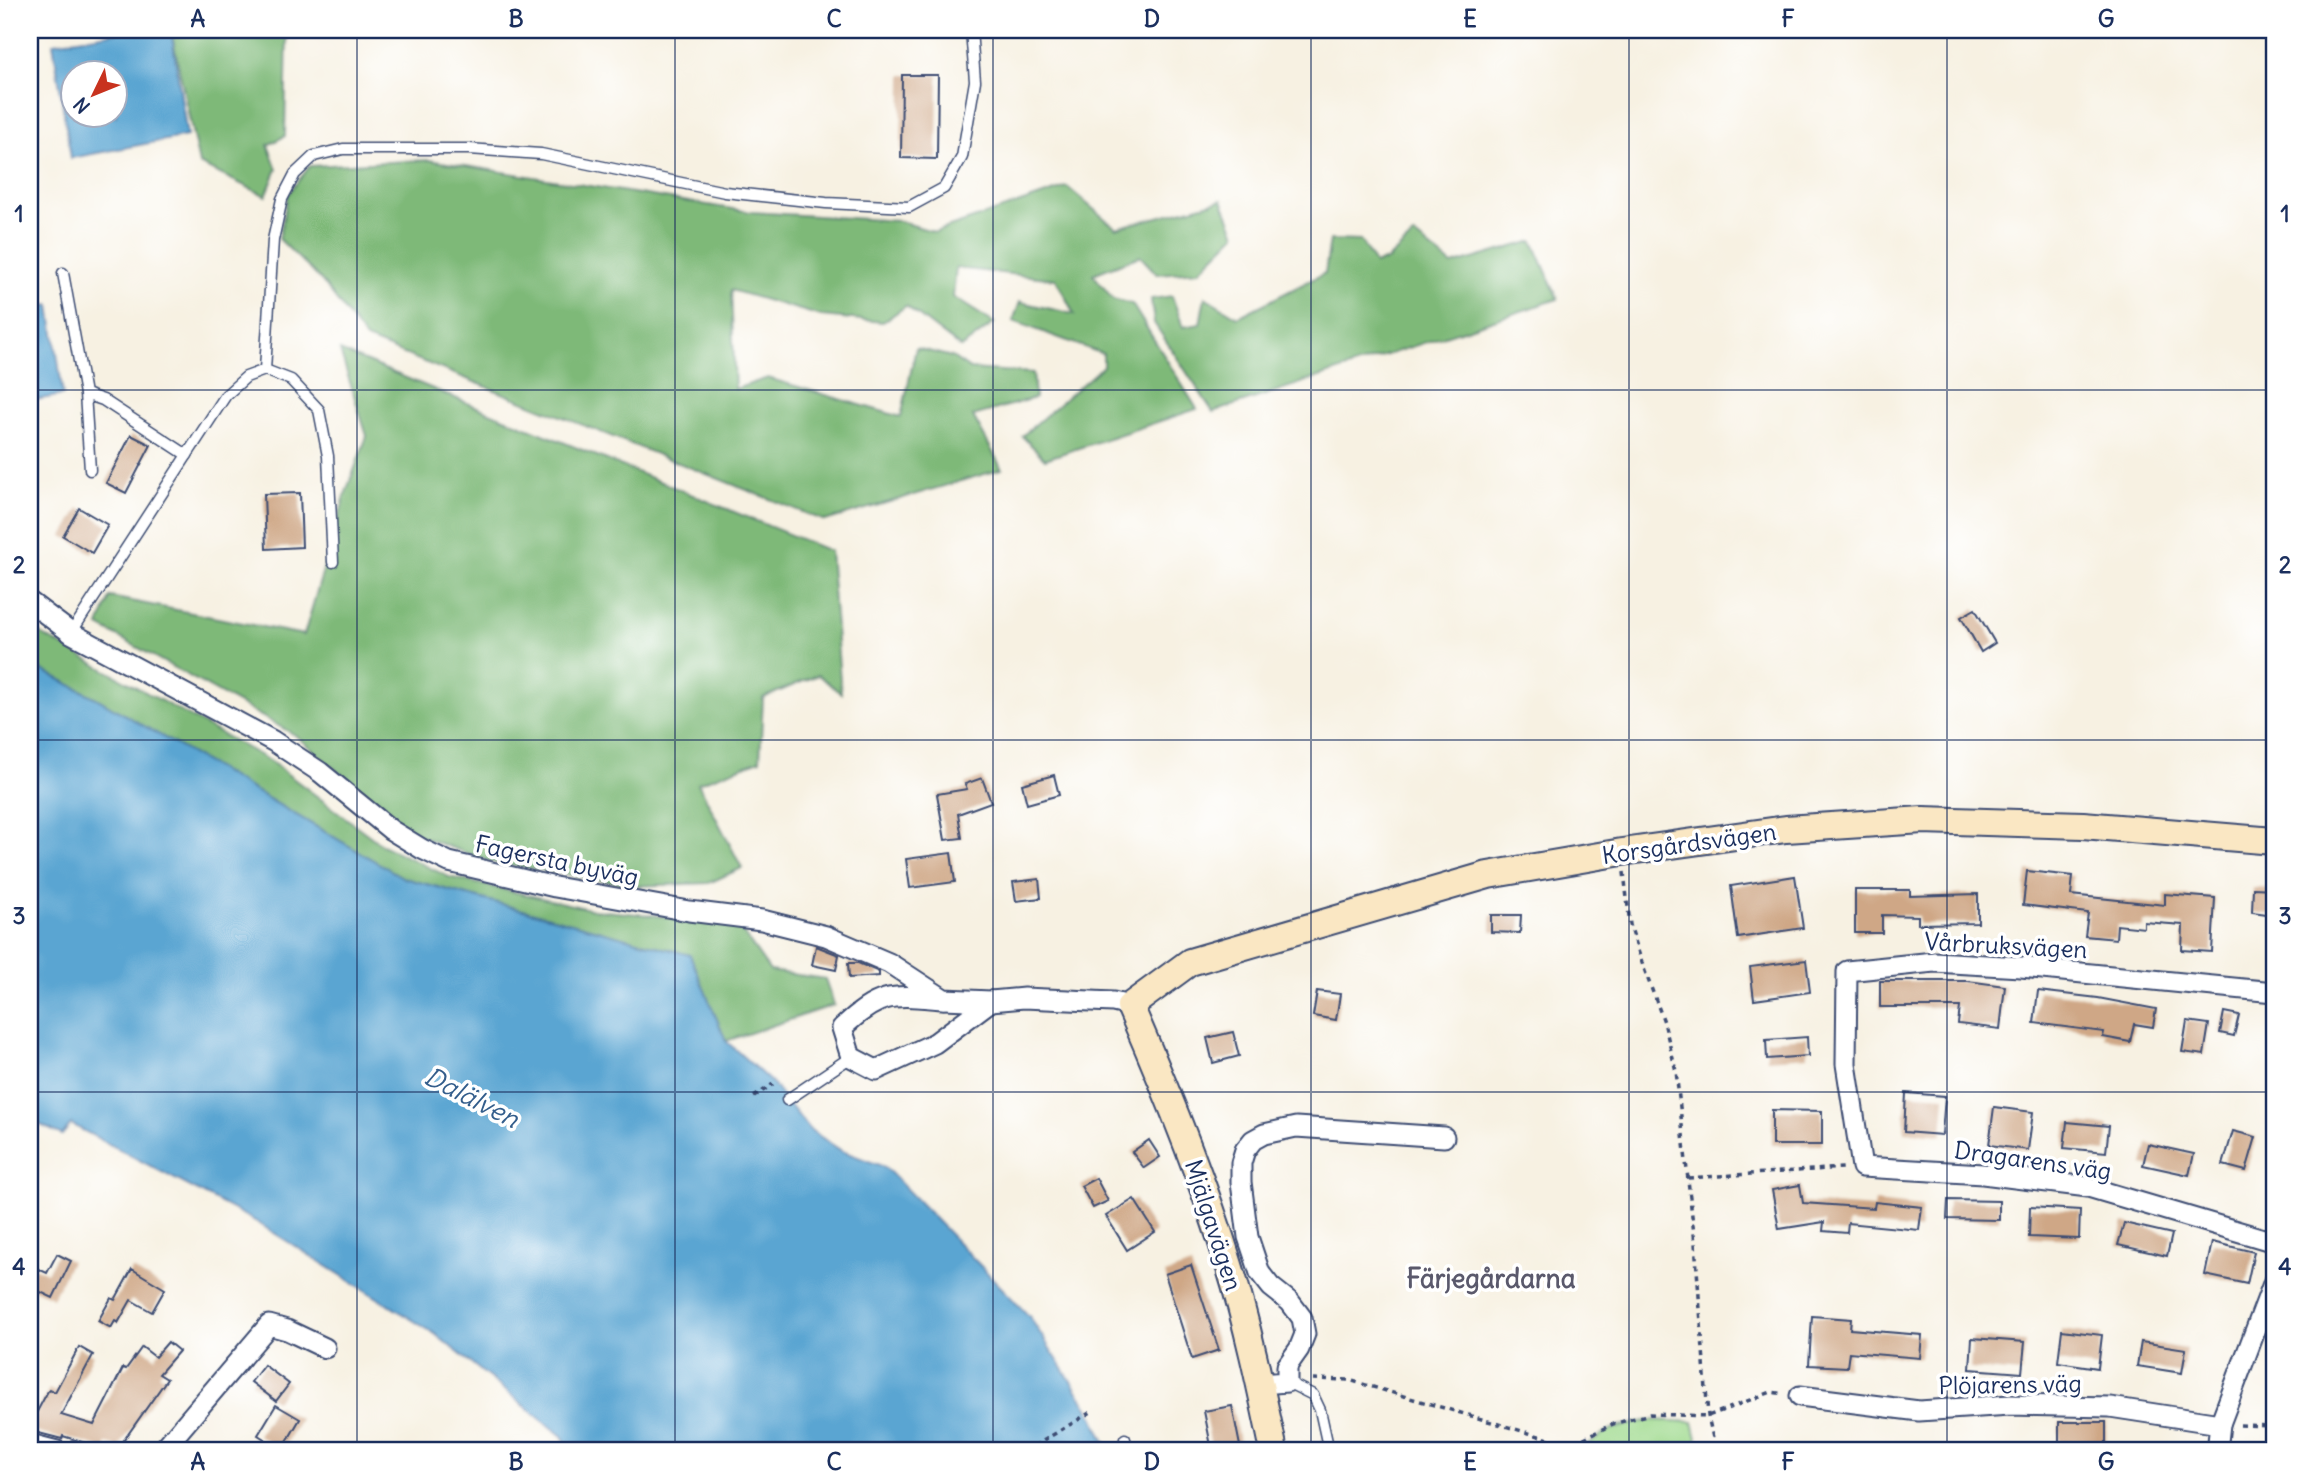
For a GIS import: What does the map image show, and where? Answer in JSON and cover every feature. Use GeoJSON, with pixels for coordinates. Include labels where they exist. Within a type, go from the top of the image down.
{"type":"FeatureCollection","features":[{"type":"Feature","properties":{"kind":"street","name":"Fagersta byväg"},"geometry":{"type":"LineString","coordinates":[[30,602],[71,633],[273,741],[320,772],[391,830],[449,862],[555,887],[690,911],[762,920],[827,936],[889,963],[944,999]]}},
{"type":"Feature","properties":{"kind":"street","name":"Korsgårdsvägen"},"geometry":{"type":"LineString","coordinates":[[1130,1006],[1190,962],[1488,875],[1622,852],[1786,829],[1923,820],[2083,825],[2274,841]]}},
{"type":"Feature","properties":{"kind":"street","name":"Vårbruksvägen"},"geometry":{"type":"LineString","coordinates":[[1862,1167],[1846,1064],[1847,971],[1934,962],[2021,967],[2274,992]]}},
{"type":"Feature","properties":{"kind":"street"},"geometry":{"type":"LineString","coordinates":[[991,1001],[935,1042],[876,1070],[851,1057],[842,1028],[864,1007],[894,995],[991,1001],[1024,998],[1113,1002],[1130,1006]]}},
{"type":"Feature","properties":{"kind":"street","name":"Mjälgavägen"},"geometry":{"type":"LineString","coordinates":[[1130,1006],[1176,1114],[1230,1265],[1274,1451]]}},
{"type":"Feature","properties":{"kind":"street"},"geometry":{"type":"LineString","coordinates":[[1260,1384],[1287,1382],[1287,1366],[1300,1349],[1305,1334],[1302,1318],[1261,1273],[1248,1237],[1241,1173],[1245,1150],[1253,1140],[1264,1134],[1296,1127],[1444,1137]]}},
{"type":"Feature","properties":{"kind":"street","name":"Dragarens väg"},"geometry":{"type":"LineString","coordinates":[[1862,1167],[1983,1174],[2088,1187],[2274,1242]]}},
{"type":"Feature","properties":{"kind":"street"},"geometry":{"type":"LineString","coordinates":[[2217,1451],[2220,1424],[2274,1281]]}},
{"type":"Feature","properties":{"kind":"street"},"geometry":{"type":"LineString","coordinates":[[162,1451],[269,1325],[287,1330],[325,1348]]}},
{"type":"Feature","properties":{"kind":"street","name":"Plöjarens väg"},"geometry":{"type":"LineString","coordinates":[[1800,1396],[1919,1411],[2010,1405],[2110,1407],[2220,1424]]}},
{"type":"Feature","properties":{"kind":"street"},"geometry":{"type":"LineString","coordinates":[[30,1444],[57,1451]]}},
{"type":"Feature","properties":{"kind":"lane"},"geometry":{"type":"LineString","coordinates":[[264,370],[274,240],[282,199],[295,174],[314,156],[343,149],[469,149],[541,154],[725,192],[825,203],[909,207],[944,188],[962,157],[975,81],[971,30]]}},
{"type":"Feature","properties":{"kind":"lane"},"geometry":{"type":"LineString","coordinates":[[63,273],[85,394],[90,470]]}},
{"type":"Feature","properties":{"kind":"lane"},"geometry":{"type":"LineString","coordinates":[[71,633],[226,396],[246,377],[264,370],[291,380],[319,410],[328,456],[333,562]]}},
{"type":"Feature","properties":{"kind":"lane"},"geometry":{"type":"LineString","coordinates":[[85,394],[103,400],[187,456]]}},
{"type":"Feature","properties":{"kind":"lane"},"geometry":{"type":"LineString","coordinates":[[787,1100],[851,1057]]}},
{"type":"Feature","properties":{"kind":"lane"},"geometry":{"type":"LineString","coordinates":[[1287,1382],[1313,1395],[1320,1410],[1329,1451]]}},
{"type":"Feature","properties":{"kind":"lane"},"geometry":{"type":"LineString","coordinates":[[1125,1439],[1127,1451]]}},
{"type":"Feature","properties":{"kind":"path"},"geometry":{"type":"LineString","coordinates":[[1622,852],[1630,925],[1664,1022],[1676,1071],[1708,1416],[1716,1451]]}},
{"type":"Feature","properties":{"kind":"path"},"geometry":{"type":"LineString","coordinates":[[754,1097],[773,1084]]}},
{"type":"Feature","properties":{"kind":"path"},"geometry":{"type":"LineString","coordinates":[[1688,1178],[1862,1167]]}},
{"type":"Feature","properties":{"kind":"path"},"geometry":{"type":"LineString","coordinates":[[1287,1382],[1314,1379],[1349,1380],[1556,1441],[1578,1441],[1613,1424],[1650,1414],[1708,1416],[1771,1392],[1800,1396]]}},
{"type":"Feature","properties":{"kind":"path"},"geometry":{"type":"LineString","coordinates":[[1026,1451],[1091,1412]]}},
{"type":"Feature","properties":{"kind":"path"},"geometry":{"type":"LineString","coordinates":[[2220,1424],[2274,1426]]}},
{"type":"Feature","properties":{"kind":"green space"},"geometry":{"type":"Polygon","coordinates":[[[171,30],[287,30],[285,136],[268,145],[277,169],[266,196],[199,164],[171,30]]]}},
{"type":"Feature","properties":{"kind":"green space"},"geometry":{"type":"Polygon","coordinates":[[[429,160],[751,212],[899,221],[935,232],[1067,187],[1116,228],[1222,200],[1236,234],[1199,271],[1157,274],[1140,256],[1093,274],[1113,299],[1132,304],[1197,409],[1045,459],[1022,436],[1103,366],[1103,354],[1013,321],[1020,302],[1074,314],[1056,279],[956,268],[953,297],[994,323],[961,348],[906,306],[883,322],[821,316],[731,290],[735,389],[768,378],[901,417],[916,348],[952,357],[970,369],[1033,373],[1035,398],[973,416],[1002,469],[825,521],[366,339],[321,280],[279,239],[288,194],[310,166],[429,160]]]}},
{"type":"Feature","properties":{"kind":"green space"},"geometry":{"type":"Polygon","coordinates":[[[1414,235],[1452,265],[1533,241],[1558,299],[1213,412],[1154,323],[1151,299],[1172,296],[1183,327],[1200,324],[1205,297],[1238,317],[1325,273],[1330,240],[1361,241],[1375,264],[1387,260],[1414,235]]]}},
{"type":"Feature","properties":{"kind":"green space"},"geometry":{"type":"Polygon","coordinates":[[[340,351],[830,551],[841,693],[818,675],[763,698],[760,760],[698,783],[742,868],[709,883],[637,886],[491,862],[408,832],[295,735],[99,626],[110,597],[304,635],[347,489],[367,436],[340,351]]]}},
{"type":"Feature","properties":{"kind":"green space"},"geometry":{"type":"Polygon","coordinates":[[[30,628],[270,761],[382,845],[449,877],[594,910],[736,923],[770,971],[825,979],[834,1005],[726,1041],[690,955],[404,878],[96,698],[30,664],[30,628]]]}},
{"type":"Feature","properties":{"kind":"green space"},"geometry":{"type":"Polygon","coordinates":[[[1650,1420],[1693,1422],[1700,1451],[1587,1451],[1581,1448],[1612,1429],[1650,1420]]]}},
{"type":"Feature","properties":{"kind":"water"},"geometry":{"type":"Polygon","coordinates":[[[132,30],[171,30],[187,136],[71,158],[67,130],[130,130],[130,60],[60,60],[60,88],[53,43],[132,30]]]}},
{"type":"Feature","properties":{"kind":"water"},"geometry":{"type":"Polygon","coordinates":[[[50,305],[63,395],[30,401],[30,308],[50,305]]]}},
{"type":"Feature","properties":{"kind":"water","name":"Dalälven"},"geometry":{"type":"Polygon","coordinates":[[[30,664],[96,698],[404,878],[690,955],[726,1041],[773,1084],[809,1129],[842,1151],[885,1167],[1029,1316],[1091,1412],[1109,1451],[571,1451],[562,1436],[435,1334],[255,1221],[71,1124],[62,1135],[30,1120],[30,664]]]}},
{"type":"Feature","properties":{"kind":"building"},"geometry":{"type":"Polygon","coordinates":[[[902,75],[938,75],[937,159],[901,158],[902,75]]]}},
{"type":"Feature","properties":{"kind":"building"},"geometry":{"type":"Polygon","coordinates":[[[131,435],[151,445],[126,493],[106,483],[131,435]]]}},
{"type":"Feature","properties":{"kind":"building"},"geometry":{"type":"Polygon","coordinates":[[[300,493],[302,547],[266,549],[264,494],[300,493]]]}},
{"type":"Feature","properties":{"kind":"building"},"geometry":{"type":"Polygon","coordinates":[[[79,508],[108,525],[92,553],[63,536],[79,508]]]}},
{"type":"Feature","properties":{"kind":"building"},"geometry":{"type":"Polygon","coordinates":[[[1975,609],[1995,643],[1981,652],[1961,617],[1975,609]]]}},
{"type":"Feature","properties":{"kind":"building"},"geometry":{"type":"Polygon","coordinates":[[[1054,775],[1059,795],[1027,804],[1022,784],[1054,775]]]}},
{"type":"Feature","properties":{"kind":"building"},"geometry":{"type":"Polygon","coordinates":[[[982,778],[991,802],[958,814],[962,838],[945,840],[937,794],[967,789],[965,784],[982,778]]]}},
{"type":"Feature","properties":{"kind":"building"},"geometry":{"type":"Polygon","coordinates":[[[951,853],[955,882],[910,888],[906,859],[951,853]]]}},
{"type":"Feature","properties":{"kind":"building"},"geometry":{"type":"Polygon","coordinates":[[[2027,871],[2073,876],[2071,895],[2165,905],[2165,894],[2215,898],[2212,952],[2182,950],[2183,925],[2144,922],[2144,928],[2117,925],[2116,939],[2085,936],[2088,913],[2023,905],[2027,871]]]}},
{"type":"Feature","properties":{"kind":"building"},"geometry":{"type":"Polygon","coordinates":[[[1795,876],[1803,928],[1738,938],[1731,886],[1795,876]]]}},
{"type":"Feature","properties":{"kind":"building"},"geometry":{"type":"Polygon","coordinates":[[[1039,879],[1041,898],[1016,901],[1013,882],[1039,879]]]}},
{"type":"Feature","properties":{"kind":"building"},"geometry":{"type":"Polygon","coordinates":[[[2253,888],[2274,889],[2274,915],[2252,912],[2253,888]]]}},
{"type":"Feature","properties":{"kind":"building"},"geometry":{"type":"Polygon","coordinates":[[[1855,890],[1910,890],[1910,896],[1978,894],[1978,923],[1918,924],[1918,916],[1882,915],[1882,933],[1855,933],[1855,890]]]}},
{"type":"Feature","properties":{"kind":"building"},"geometry":{"type":"Polygon","coordinates":[[[1491,915],[1521,915],[1520,933],[1491,932],[1491,915]]]}},
{"type":"Feature","properties":{"kind":"building"},"geometry":{"type":"Polygon","coordinates":[[[816,946],[839,955],[836,970],[812,965],[816,946]]]}},
{"type":"Feature","properties":{"kind":"building"},"geometry":{"type":"Polygon","coordinates":[[[1806,960],[1810,992],[1754,1000],[1750,967],[1806,960]]]}},
{"type":"Feature","properties":{"kind":"building"},"geometry":{"type":"Polygon","coordinates":[[[848,963],[858,963],[879,972],[879,976],[849,978],[848,963]]]}},
{"type":"Feature","properties":{"kind":"building"},"geometry":{"type":"Polygon","coordinates":[[[1880,981],[1968,981],[2005,986],[2000,1029],[1958,1024],[1960,1007],[1880,1007],[1880,981]]]}},
{"type":"Feature","properties":{"kind":"building"},"geometry":{"type":"Polygon","coordinates":[[[1317,991],[1340,994],[1336,1020],[1313,1016],[1317,991]]]}},
{"type":"Feature","properties":{"kind":"building"},"geometry":{"type":"Polygon","coordinates":[[[2038,991],[2098,998],[2156,1009],[2153,1027],[2134,1024],[2130,1042],[2103,1037],[2104,1032],[2034,1023],[2038,991]]]}},
{"type":"Feature","properties":{"kind":"building"},"geometry":{"type":"Polygon","coordinates":[[[2224,1012],[2239,1015],[2234,1036],[2220,1033],[2224,1012]]]}},
{"type":"Feature","properties":{"kind":"building"},"geometry":{"type":"Polygon","coordinates":[[[2187,1021],[2209,1024],[2204,1055],[2182,1052],[2187,1021]]]}},
{"type":"Feature","properties":{"kind":"building"},"geometry":{"type":"Polygon","coordinates":[[[1233,1032],[1239,1056],[1213,1063],[1207,1038],[1233,1032]]]}},
{"type":"Feature","properties":{"kind":"building"},"geometry":{"type":"Polygon","coordinates":[[[1807,1037],[1808,1056],[1767,1059],[1766,1040],[1807,1037]]]}},
{"type":"Feature","properties":{"kind":"building"},"geometry":{"type":"Polygon","coordinates":[[[1906,1093],[1945,1096],[1942,1135],[1904,1132],[1906,1093]]]}},
{"type":"Feature","properties":{"kind":"building"},"geometry":{"type":"Polygon","coordinates":[[[1994,1107],[2033,1112],[2028,1150],[1989,1145],[1994,1107]]]}},
{"type":"Feature","properties":{"kind":"building"},"geometry":{"type":"Polygon","coordinates":[[[1772,1110],[1822,1111],[1822,1145],[1772,1145],[1772,1110]]]}},
{"type":"Feature","properties":{"kind":"building"},"geometry":{"type":"Polygon","coordinates":[[[2067,1122],[2109,1126],[2106,1152],[2064,1148],[2067,1122]]]}},
{"type":"Feature","properties":{"kind":"building"},"geometry":{"type":"Polygon","coordinates":[[[2233,1131],[2256,1137],[2246,1171],[2223,1165],[2233,1131]]]}},
{"type":"Feature","properties":{"kind":"building"},"geometry":{"type":"Polygon","coordinates":[[[1149,1140],[1160,1157],[1144,1168],[1132,1152],[1149,1140]]]}},
{"type":"Feature","properties":{"kind":"building"},"geometry":{"type":"Polygon","coordinates":[[[2148,1144],[2194,1154],[2189,1175],[2143,1165],[2148,1144]]]}},
{"type":"Feature","properties":{"kind":"building"},"geometry":{"type":"Polygon","coordinates":[[[1096,1178],[1108,1201],[1093,1208],[1081,1186],[1096,1178]]]}},
{"type":"Feature","properties":{"kind":"building"},"geometry":{"type":"Polygon","coordinates":[[[1800,1185],[1803,1203],[1874,1208],[1875,1202],[1922,1207],[1919,1230],[1848,1223],[1847,1233],[1823,1231],[1824,1222],[1779,1229],[1772,1190],[1800,1185]]]}},
{"type":"Feature","properties":{"kind":"building"},"geometry":{"type":"Polygon","coordinates":[[[1134,1199],[1155,1232],[1127,1250],[1106,1216],[1134,1199]]]}},
{"type":"Feature","properties":{"kind":"building"},"geometry":{"type":"Polygon","coordinates":[[[1948,1200],[1999,1201],[1999,1220],[1947,1219],[1948,1200]]]}},
{"type":"Feature","properties":{"kind":"building"},"geometry":{"type":"Polygon","coordinates":[[[2030,1207],[2080,1210],[2079,1239],[2029,1237],[2030,1207]]]}},
{"type":"Feature","properties":{"kind":"building"},"geometry":{"type":"Polygon","coordinates":[[[2124,1223],[2172,1234],[2167,1256],[2118,1245],[2124,1223]]]}},
{"type":"Feature","properties":{"kind":"building"},"geometry":{"type":"Polygon","coordinates":[[[2212,1242],[2254,1252],[2247,1284],[2205,1275],[2212,1242]]]}},
{"type":"Feature","properties":{"kind":"building"},"geometry":{"type":"Polygon","coordinates":[[[57,1254],[71,1261],[53,1298],[30,1287],[30,1275],[34,1267],[47,1273],[57,1254]]]}},
{"type":"Feature","properties":{"kind":"building"},"geometry":{"type":"Polygon","coordinates":[[[1191,1265],[1219,1350],[1192,1359],[1165,1274],[1191,1265]]]}},
{"type":"Feature","properties":{"kind":"building"},"geometry":{"type":"Polygon","coordinates":[[[132,1269],[165,1289],[152,1312],[131,1300],[118,1323],[115,1321],[111,1328],[98,1321],[111,1298],[115,1300],[132,1269]]]}},
{"type":"Feature","properties":{"kind":"building"},"geometry":{"type":"Polygon","coordinates":[[[1812,1316],[1851,1319],[1850,1329],[1922,1335],[1920,1358],[1849,1352],[1847,1367],[1809,1365],[1812,1316]]]}},
{"type":"Feature","properties":{"kind":"building"},"geometry":{"type":"Polygon","coordinates":[[[2062,1330],[2102,1335],[2098,1368],[2058,1362],[2062,1330]]]}},
{"type":"Feature","properties":{"kind":"building"},"geometry":{"type":"Polygon","coordinates":[[[1972,1338],[2025,1342],[2022,1373],[1970,1369],[1972,1338]]]}},
{"type":"Feature","properties":{"kind":"building"},"geometry":{"type":"Polygon","coordinates":[[[168,1342],[179,1351],[159,1374],[167,1379],[119,1447],[107,1444],[104,1449],[63,1436],[62,1439],[31,1431],[32,1421],[49,1389],[55,1392],[79,1347],[93,1355],[61,1415],[94,1425],[123,1368],[126,1369],[142,1347],[155,1357],[168,1342]]]}},
{"type":"Feature","properties":{"kind":"building"},"geometry":{"type":"Polygon","coordinates":[[[2141,1342],[2186,1349],[2182,1373],[2137,1366],[2141,1342]]]}},
{"type":"Feature","properties":{"kind":"building"},"geometry":{"type":"Polygon","coordinates":[[[264,1365],[289,1384],[276,1401],[251,1382],[264,1365]]]}},
{"type":"Feature","properties":{"kind":"building"},"geometry":{"type":"Polygon","coordinates":[[[276,1405],[300,1419],[282,1450],[258,1435],[276,1405]]]}},
{"type":"Feature","properties":{"kind":"building"},"geometry":{"type":"Polygon","coordinates":[[[1232,1406],[1241,1451],[1212,1451],[1204,1411],[1232,1406]]]}},
{"type":"Feature","properties":{"kind":"building"},"geometry":{"type":"Polygon","coordinates":[[[2059,1422],[2106,1422],[2106,1451],[2059,1451],[2059,1422]]]}},
{"type":"Feature","properties":{"kind":"district","name":"Färjegårdarna"},"geometry":{"type":"Point","coordinates":[1491,1278]}}]}
